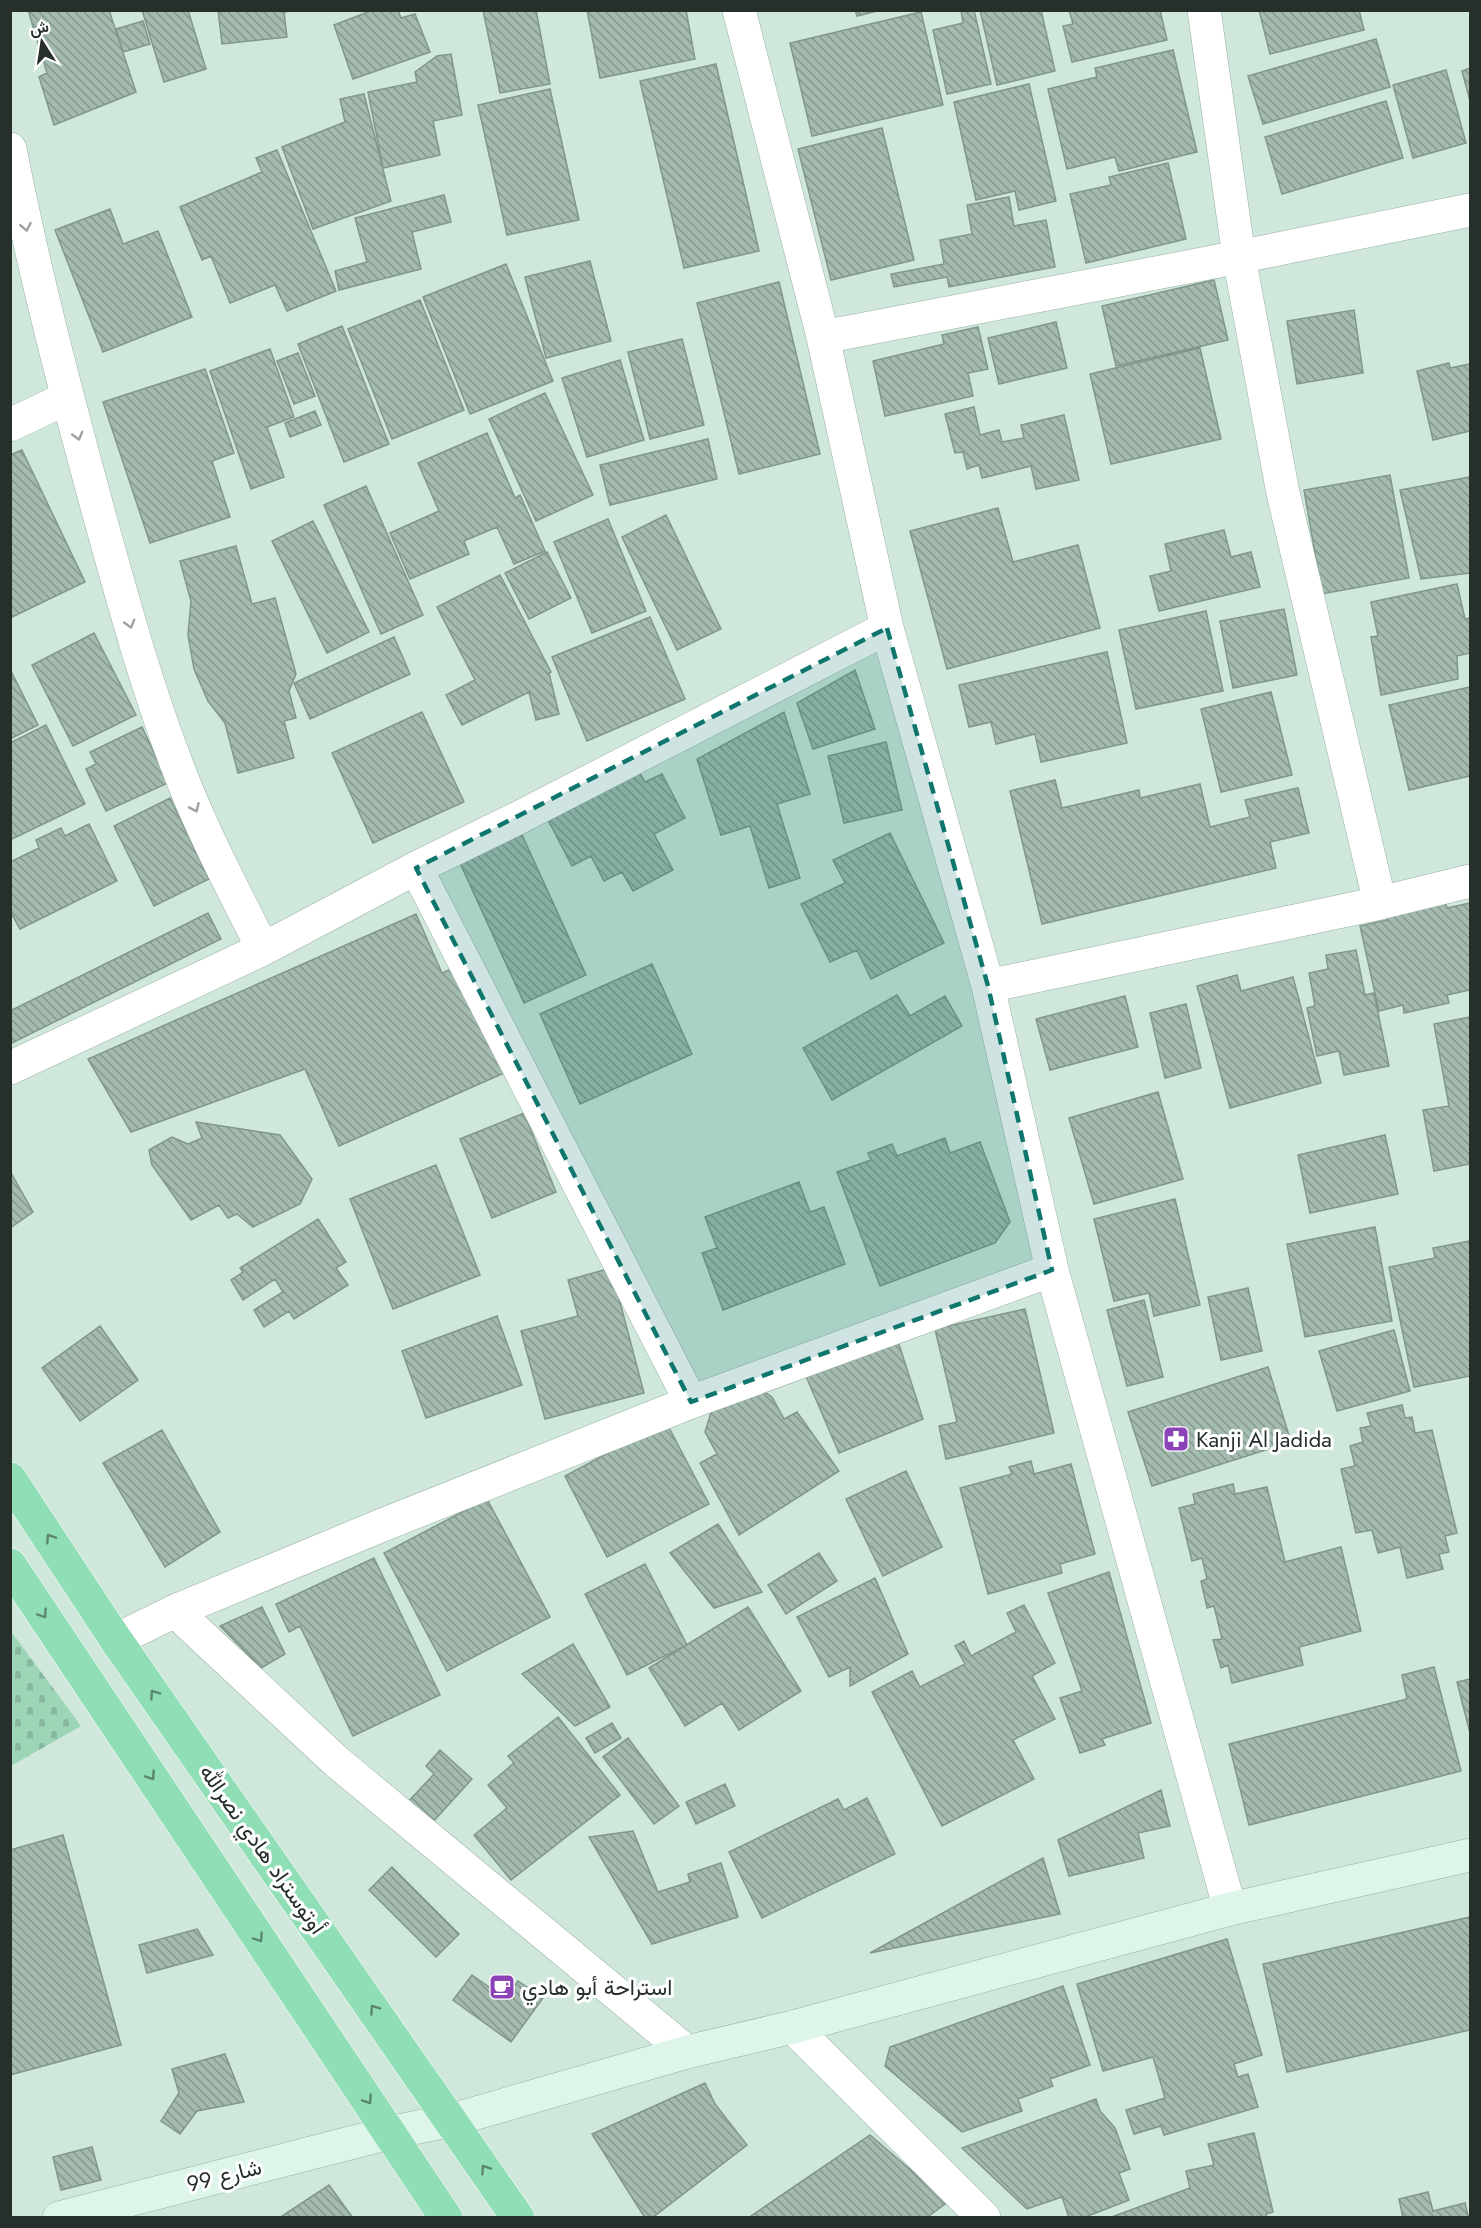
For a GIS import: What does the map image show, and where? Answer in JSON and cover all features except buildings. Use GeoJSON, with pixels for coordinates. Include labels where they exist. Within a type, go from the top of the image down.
{"type":"FeatureCollection","features":[{"type":"Feature","properties":{"kind":"highway","name":"أوتوستراد هادي نصرالله"},"geometry":{"type":"LineString","coordinates":[[10,1479],[116,1640],[518,2217]]}},
{"type":"Feature","properties":{"kind":"highway"},"geometry":{"type":"LineString","coordinates":[[10,1565],[446,2217]]}},
{"type":"Feature","properties":{"kind":"street"},"geometry":{"type":"LineString","coordinates":[[739,10],[824,337],[886,628],[988,986],[1052,1270],[1230,1910]]}},
{"type":"Feature","properties":{"kind":"street"},"geometry":{"type":"LineString","coordinates":[[1204,10],[1239,257],[1283,493],[1380,903]]}},
{"type":"Feature","properties":{"kind":"street"},"geometry":{"type":"LineString","coordinates":[[10,149],[28,241],[67,398],[135,640],[180,773],[218,860],[263,949]]}},
{"type":"Feature","properties":{"kind":"street"},"geometry":{"type":"LineString","coordinates":[[824,337],[1470,210]]}},
{"type":"Feature","properties":{"kind":"street"},"geometry":{"type":"LineString","coordinates":[[10,425],[67,398]]}},
{"type":"Feature","properties":{"kind":"street"},"geometry":{"type":"LineString","coordinates":[[10,1068],[263,949],[416,868],[886,628]]}},
{"type":"Feature","properties":{"kind":"street"},"geometry":{"type":"LineString","coordinates":[[416,868],[691,1402]]}},
{"type":"Feature","properties":{"kind":"street"},"geometry":{"type":"LineString","coordinates":[[988,986],[1380,903],[1470,881]]}},
{"type":"Feature","properties":{"kind":"street"},"geometry":{"type":"LineString","coordinates":[[116,1640],[175,1611],[391,1521],[691,1402],[1052,1270]]}},
{"type":"Feature","properties":{"kind":"street"},"geometry":{"type":"LineString","coordinates":[[175,1611],[337,1762],[687,2052]]}},
{"type":"Feature","properties":{"kind":"street","name":"شارع 99"},"geometry":{"type":"LineString","coordinates":[[59,2217],[389,2133],[452,2120],[687,2052],[793,2027],[1230,1910],[1470,1855]]}},
{"type":"Feature","properties":{"kind":"street"},"geometry":{"type":"LineString","coordinates":[[793,2027],[984,2217]]}},
{"type":"Feature","properties":{"kind":"highlighted area"},"geometry":{"type":"Polygon","coordinates":[[[887,628],[988,986],[1052,1270],[691,1402],[416,868],[887,628]]]}},
{"type":"Feature","properties":{"kind":"green space"},"geometry":{"type":"Polygon","coordinates":[[[10,1630],[81,1726],[11,1766],[10,1766],[10,1630]]]}},
{"type":"Feature","properties":{"kind":"place","name":"Kanji Al Jadida"},"geometry":{"type":"Point","coordinates":[1176,1439]}},
{"type":"Feature","properties":{"kind":"place","name":"استراحة أبو هادي"},"geometry":{"type":"Point","coordinates":[502,1987]}}]}
